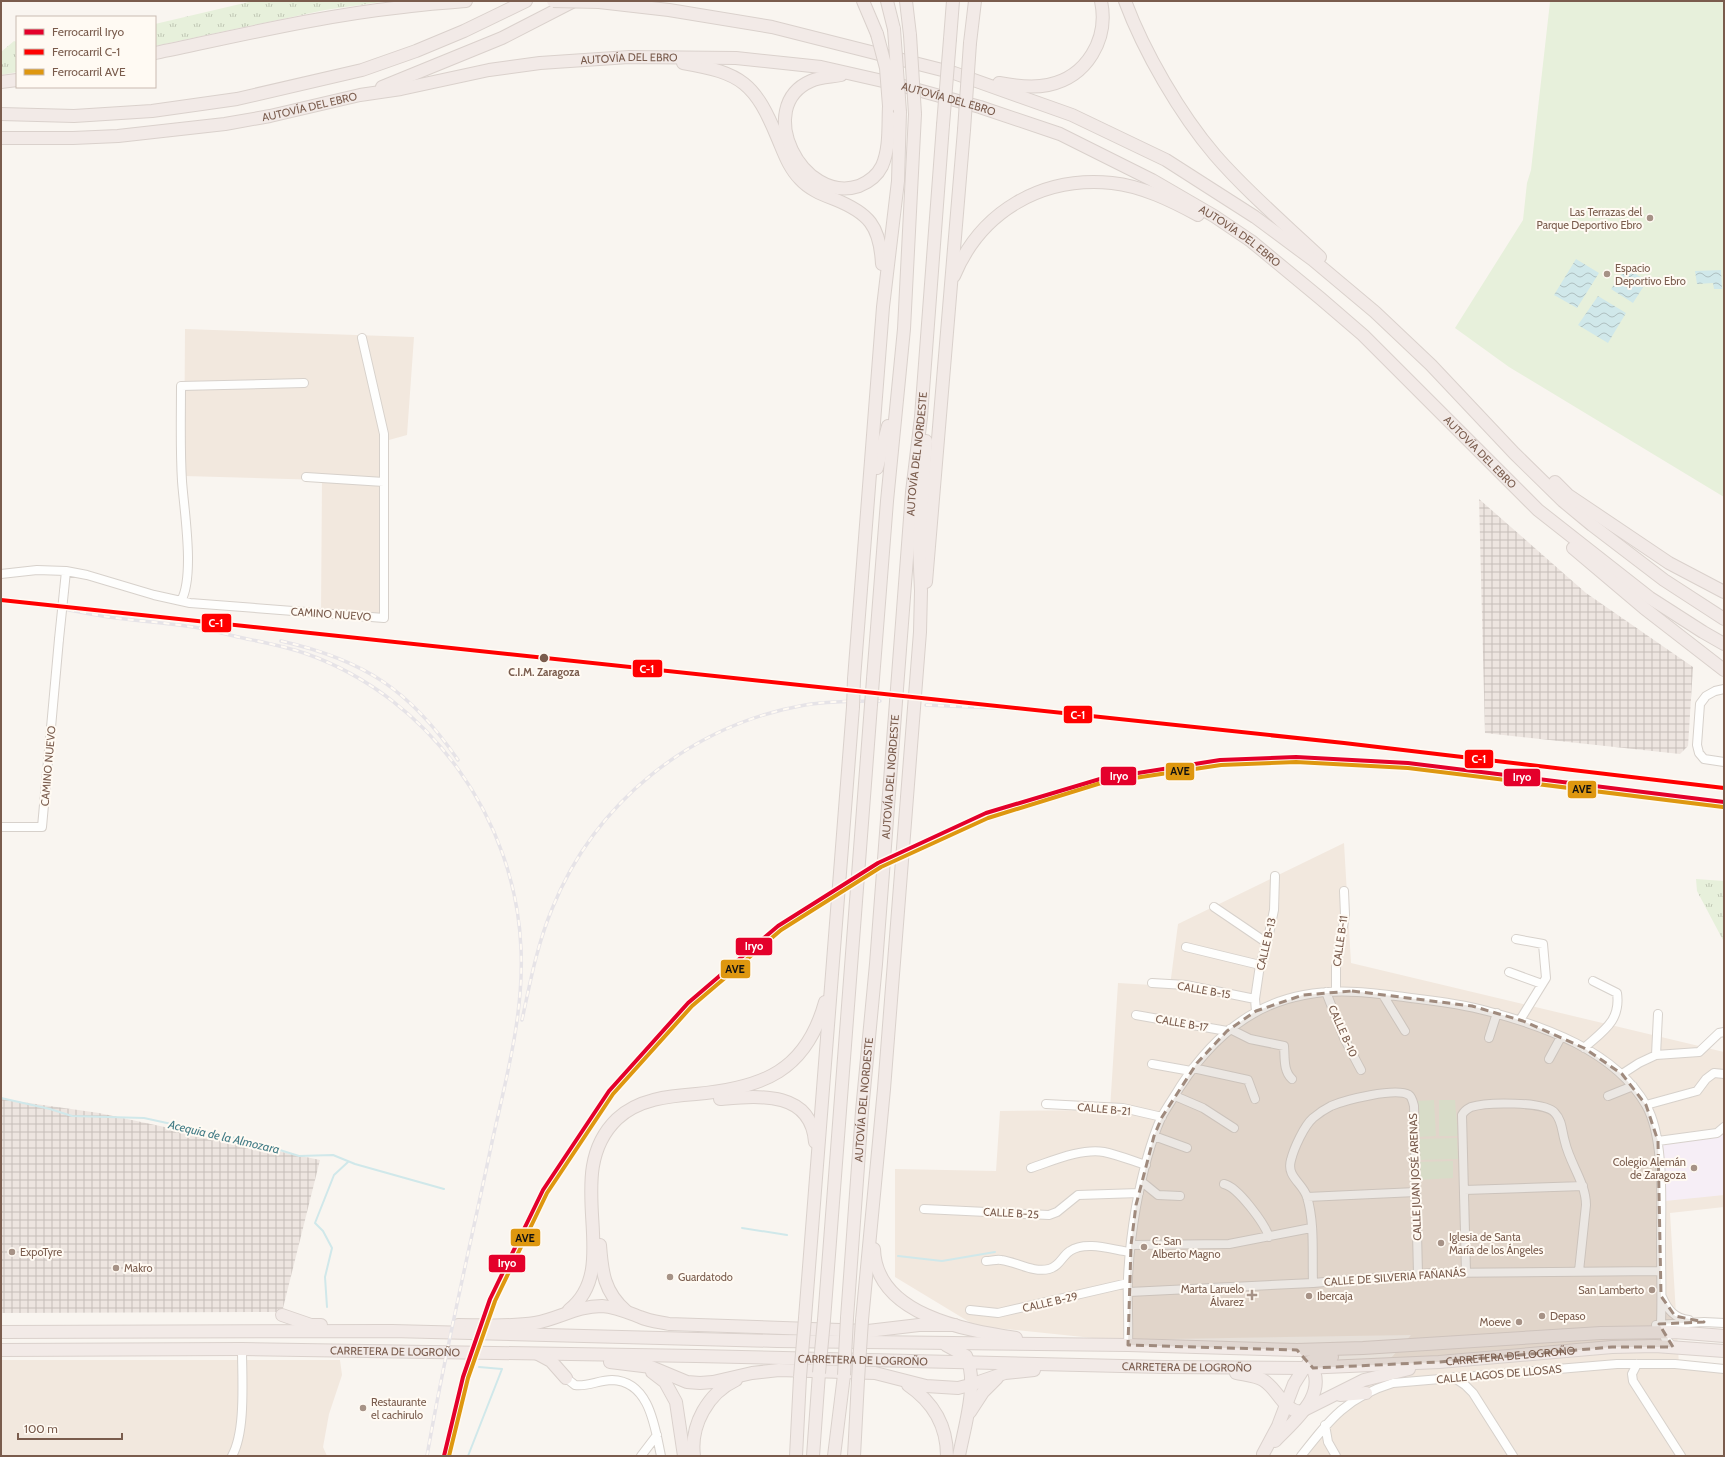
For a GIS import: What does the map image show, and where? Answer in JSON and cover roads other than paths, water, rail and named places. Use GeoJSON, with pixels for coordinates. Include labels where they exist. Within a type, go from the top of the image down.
{"type":"FeatureCollection","features":[{"type":"Feature","properties":{"kind":"highway"},"geometry":{"type":"LineString","coordinates":[[156,53],[256,31],[363,12],[466,1]]}},
{"type":"Feature","properties":{"kind":"highway"},"geometry":{"type":"LineString","coordinates":[[1,114],[74,116],[152,111],[237,100],[362,70],[464,32],[526,1]]}},
{"type":"Feature","properties":{"kind":"highway","name":"AUTOVÍA DEL EBRO"},"geometry":{"type":"LineString","coordinates":[[553,1],[599,2],[669,10],[772,27],[850,46],[954,73],[1072,115],[1166,160],[1255,218],[1314,260],[1375,312],[1431,365],[1519,458],[1563,501],[1664,580],[1724,618]]}},
{"type":"Feature","properties":{"kind":"highway"},"geometry":{"type":"LineString","coordinates":[[360,95],[478,48],[527,26],[574,1]]}},
{"type":"Feature","properties":{"kind":"highway"},"geometry":{"type":"LineString","coordinates":[[851,74],[812,80],[801,86],[789,101],[785,113],[786,134],[798,160],[809,174],[823,183],[840,188],[856,187],[873,178],[881,167],[886,153],[889,106],[886,68],[877,34],[863,1]]}},
{"type":"Feature","properties":{"kind":"highway"},"geometry":{"type":"LineString","coordinates":[[796,1456],[800,1377],[835,942],[883,307],[898,181],[900,112],[894,29],[887,1]]}},
{"type":"Feature","properties":{"kind":"highway"},"geometry":{"type":"LineString","coordinates":[[813,1456],[873,679],[896,404],[904,329],[915,114],[910,35],[906,1]]}},
{"type":"Feature","properties":{"kind":"highway","name":"AUTOVÍA DEL NORDESTE"},"geometry":{"type":"LineString","coordinates":[[834,1456],[844,1375],[862,1111],[876,964],[912,492],[921,416],[953,1]]}},
{"type":"Feature","properties":{"kind":"highway"},"geometry":{"type":"LineString","coordinates":[[920,632],[924,611],[970,43],[975,1]]}},
{"type":"Feature","properties":{"kind":"highway"},"geometry":{"type":"LineString","coordinates":[[850,46],[940,66],[1007,84],[1032,87],[1049,85],[1063,80],[1076,72],[1094,53],[1100,40],[1103,26],[1101,1]]}},
{"type":"Feature","properties":{"kind":"highway"},"geometry":{"type":"LineString","coordinates":[[1125,1],[1149,53],[1178,104],[1203,140],[1227,168],[1263,204],[1378,309],[1431,365]]}},
{"type":"Feature","properties":{"kind":"highway"},"geometry":{"type":"LineString","coordinates":[[1132,1],[1149,53]]}},
{"type":"Feature","properties":{"kind":"highway"},"geometry":{"type":"LineString","coordinates":[[665,56],[673,61],[717,69],[732,75],[742,82],[758,98],[768,115],[791,168],[799,178],[809,187],[821,194],[854,208],[872,223],[877,232],[881,245],[883,307]]}},
{"type":"Feature","properties":{"kind":"highway","name":"AUTOVÍA DEL EBRO"},"geometry":{"type":"LineString","coordinates":[[1,138],[73,138],[172,131],[225,124],[270,116],[360,95],[401,89],[489,70],[540,63],[612,57],[665,56],[743,59],[821,68],[925,91],[980,107],[1060,134],[1152,180],[1214,216],[1251,242],[1363,335],[1538,510],[1650,598],[1724,644]]}},
{"type":"Feature","properties":{"kind":"highway"},"geometry":{"type":"LineString","coordinates":[[1,82],[16,80]]}},
{"type":"Feature","properties":{"kind":"highway"},"geometry":{"type":"LineString","coordinates":[[950,289],[965,253],[985,226],[996,217],[1017,202],[1038,193],[1055,187],[1093,182],[1114,184],[1150,193],[1206,219],[1275,262]]}},
{"type":"Feature","properties":{"kind":"highway"},"geometry":{"type":"LineString","coordinates":[[1467,402],[1568,495],[1669,563],[1724,592]]}},
{"type":"Feature","properties":{"kind":"highway"},"geometry":{"type":"LineString","coordinates":[[867,520],[876,470],[896,404]]}},
{"type":"Feature","properties":{"kind":"highway"},"geometry":{"type":"LineString","coordinates":[[854,1455],[862,1320],[872,1224],[912,714],[920,632],[921,591],[918,545],[926,435],[921,416]]}},
{"type":"Feature","properties":{"kind":"highway"},"geometry":{"type":"LineString","coordinates":[[1538,510],[1548,524],[1573,549],[1644,608],[1724,670]]}},
{"type":"Feature","properties":{"kind":"highway"},"geometry":{"type":"LineString","coordinates":[[282,1315],[311,1325],[398,1331],[443,1325],[514,1325],[534,1323],[553,1319],[566,1312],[580,1300],[586,1291],[590,1279],[593,1251],[590,1186],[592,1168],[596,1150],[609,1128],[625,1112],[648,1101],[665,1097],[738,1089],[767,1079],[792,1060],[803,1050],[820,1020],[829,981],[835,942]]}},
{"type":"Feature","properties":{"kind":"highway"},"geometry":{"type":"LineString","coordinates":[[627,1311],[612,1297],[604,1278],[601,1258],[597,1182],[599,1167],[607,1144],[621,1126],[631,1118],[660,1105],[701,1100],[766,1097],[784,1100],[793,1104],[805,1114],[814,1133],[816,1150],[814,1208]]}},
{"type":"Feature","properties":{"kind":"highway"},"geometry":{"type":"LineString","coordinates":[[872,1224],[877,1268],[888,1289],[909,1306],[955,1325],[987,1333],[1024,1339],[1038,1344]]}},
{"type":"Feature","properties":{"kind":"highway"},"geometry":{"type":"LineString","coordinates":[[566,1312],[600,1306],[627,1311],[654,1322],[717,1326],[868,1330],[919,1325],[955,1325]]}},
{"type":"Feature","properties":{"kind":"highway","name":"CARRETERA DE LOGROÑO"},"geometry":{"type":"LineString","coordinates":[[1,1332],[398,1331],[777,1341],[1128,1345],[1297,1350],[1447,1343],[1565,1334],[1643,1332],[1662,1328],[1724,1336]]}},
{"type":"Feature","properties":{"kind":"highway"},"geometry":{"type":"LineString","coordinates":[[1297,1350],[1309,1366],[1316,1378],[1316,1387],[1312,1399],[1303,1412],[1263,1454],[1278,1426],[1294,1384],[1309,1366],[1319,1358],[1432,1351],[1447,1343]]}},
{"type":"Feature","properties":{"kind":"highway"},"geometry":{"type":"LineString","coordinates":[[942,1344],[963,1354],[969,1362],[972,1371],[972,1385],[959,1456]]}},
{"type":"Feature","properties":{"kind":"highway","name":"CARRETERA DE LOGROÑO"},"geometry":{"type":"LineString","coordinates":[[1,1350],[242,1349],[577,1354],[1214,1367],[1439,1362],[1612,1347],[1673,1347],[1724,1351]]}},
{"type":"Feature","properties":{"kind":"highway"},"geometry":{"type":"LineString","coordinates":[[537,1354],[551,1361],[566,1378]]}},
{"type":"Feature","properties":{"kind":"highway"},"geometry":{"type":"LineString","coordinates":[[566,1378],[569,1366],[577,1354],[590,1360],[639,1365],[661,1370],[680,1380],[692,1383],[713,1382],[741,1375],[779,1370],[876,1373],[926,1386],[958,1388],[972,1385],[1005,1373],[1042,1369],[1065,1364]]}},
{"type":"Feature","properties":{"kind":"highway"},"geometry":{"type":"LineString","coordinates":[[1214,1367],[1263,1380],[1273,1389],[1286,1406],[1303,1412],[1332,1395],[1364,1380],[1439,1362]]}},
{"type":"Feature","properties":{"kind":"highway"},"geometry":{"type":"LineString","coordinates":[[639,1365],[665,1382],[671,1391],[679,1415],[684,1456]]}},
{"type":"Feature","properties":{"kind":"highway"},"geometry":{"type":"LineString","coordinates":[[694,1456],[693,1442],[695,1432],[703,1410],[710,1401],[718,1392],[733,1382],[765,1371]]}},
{"type":"Feature","properties":{"kind":"highway"},"geometry":{"type":"LineString","coordinates":[[966,1420],[983,1392],[993,1381],[1005,1373]]}},
{"type":"Feature","properties":{"kind":"highway"},"geometry":{"type":"LineString","coordinates":[[899,1378],[922,1396],[936,1413],[945,1434],[947,1456]]}},
{"type":"Feature","properties":{"kind":"highway"},"geometry":{"type":"LineString","coordinates":[[1332,1395],[1366,1393]]}},
{"type":"Feature","properties":{"kind":"highway"},"geometry":{"type":"LineString","coordinates":[[792,1456],[800,1395]]}},
{"type":"Feature","properties":{"kind":"street","name":"CAMINO NUEVO"},"geometry":{"type":"LineString","coordinates":[[1,574],[37,570],[66,571],[87,575],[181,602],[384,618],[384,434],[362,338]]}},
{"type":"Feature","properties":{"kind":"street"},"geometry":{"type":"LineString","coordinates":[[181,602],[184,592],[188,562],[182,480],[181,386],[304,383]]}},
{"type":"Feature","properties":{"kind":"street"},"geometry":{"type":"LineString","coordinates":[[306,477],[384,482]]}},
{"type":"Feature","properties":{"kind":"street","name":"CAMINO NUEVO"},"geometry":{"type":"LineString","coordinates":[[1,827],[42,827],[66,571]]}},
{"type":"Feature","properties":{"kind":"street"},"geometry":{"type":"LineString","coordinates":[[1724,689],[1715,691],[1706,696],[1700,704],[1697,745],[1699,753],[1704,759],[1724,762]]}},
{"type":"Feature","properties":{"kind":"street","name":"CALLE B-13"},"geometry":{"type":"LineString","coordinates":[[1256,1011],[1255,999],[1260,965],[1267,943],[1274,910],[1275,876]]}},
{"type":"Feature","properties":{"kind":"street","name":"CALLE B-11"},"geometry":{"type":"LineString","coordinates":[[1336,991],[1336,967],[1345,915],[1344,891]]}},
{"type":"Feature","properties":{"kind":"street"},"geometry":{"type":"LineString","coordinates":[[1214,907],[1267,943]]}},
{"type":"Feature","properties":{"kind":"street"},"geometry":{"type":"LineString","coordinates":[[1516,939],[1544,944],[1546,978],[1520,1020]]}},
{"type":"Feature","properties":{"kind":"street"},"geometry":{"type":"LineString","coordinates":[[1186,947],[1260,965]]}},
{"type":"Feature","properties":{"kind":"street"},"geometry":{"type":"LineString","coordinates":[[1509,972],[1542,984]]}},
{"type":"Feature","properties":{"kind":"street"},"geometry":{"type":"LineString","coordinates":[[1584,1048],[1614,1020],[1618,1003],[1617,993],[1594,981]]}},
{"type":"Feature","properties":{"kind":"street","name":"CALLE B-15"},"geometry":{"type":"LineString","coordinates":[[1152,983],[1186,985],[1255,999]]}},
{"type":"Feature","properties":{"kind":"street"},"geometry":{"type":"LineString","coordinates":[[1128,1345],[1128,1283],[1139,1193],[1154,1136],[1162,1117],[1175,1096],[1192,1070],[1217,1040],[1228,1030],[1256,1011],[1274,1003],[1303,995],[1336,991],[1352,991],[1472,1006],[1520,1020],[1584,1048],[1606,1061],[1622,1074],[1633,1086],[1646,1105],[1654,1123],[1658,1141],[1661,1215],[1662,1328],[1673,1347]]}},
{"type":"Feature","properties":{"kind":"street","name":"CALLE B-10"},"geometry":{"type":"LineString","coordinates":[[1326,992],[1344,1038],[1361,1070]]}},
{"type":"Feature","properties":{"kind":"street"},"geometry":{"type":"LineString","coordinates":[[1383,995],[1405,1031]]}},
{"type":"Feature","properties":{"kind":"street"},"geometry":{"type":"LineString","coordinates":[[1489,1038],[1497,1013]]}},
{"type":"Feature","properties":{"kind":"street"},"geometry":{"type":"LineString","coordinates":[[1656,1055],[1658,1014]]}},
{"type":"Feature","properties":{"kind":"street","name":"CALLE B-17"},"geometry":{"type":"LineString","coordinates":[[1136,1015],[1228,1030],[1250,1039],[1284,1046],[1287,1074],[1292,1079]]}},
{"type":"Feature","properties":{"kind":"street"},"geometry":{"type":"LineString","coordinates":[[1622,1074],[1638,1063],[1656,1055],[1700,1052],[1719,1033],[1724,1032]]}},
{"type":"Feature","properties":{"kind":"street"},"geometry":{"type":"LineString","coordinates":[[1548,1059],[1560,1037]]}},
{"type":"Feature","properties":{"kind":"street"},"geometry":{"type":"LineString","coordinates":[[1152,1064],[1248,1080],[1255,1100]]}},
{"type":"Feature","properties":{"kind":"street"},"geometry":{"type":"LineString","coordinates":[[1646,1105],[1697,1091],[1706,1079],[1714,1073],[1724,1074]]}},
{"type":"Feature","properties":{"kind":"street"},"geometry":{"type":"LineString","coordinates":[[1608,1096],[1633,1086]]}},
{"type":"Feature","properties":{"kind":"street","name":"CALLE JUAN JOSÉ ARENAS"},"geometry":{"type":"LineString","coordinates":[[1313,1282],[1311,1228],[1307,1197],[1302,1186],[1292,1177],[1290,1165],[1293,1153],[1310,1121],[1323,1110],[1337,1104],[1390,1092],[1408,1095],[1413,1102],[1418,1274]]}},
{"type":"Feature","properties":{"kind":"street"},"geometry":{"type":"LineString","coordinates":[[1175,1096],[1203,1108],[1234,1128]]}},
{"type":"Feature","properties":{"kind":"street","name":"CALLE B-21"},"geometry":{"type":"LineString","coordinates":[[1046,1104],[1123,1108],[1162,1117]]}},
{"type":"Feature","properties":{"kind":"street"},"geometry":{"type":"LineString","coordinates":[[1466,1272],[1461,1119],[1464,1112],[1475,1106],[1519,1104],[1553,1110],[1560,1121],[1569,1159],[1583,1186],[1586,1205],[1579,1271]]}},
{"type":"Feature","properties":{"kind":"street"},"geometry":{"type":"LineString","coordinates":[[1658,1141],[1717,1133],[1724,1127]]}},
{"type":"Feature","properties":{"kind":"street"},"geometry":{"type":"LineString","coordinates":[[1154,1136],[1187,1148]]}},
{"type":"Feature","properties":{"kind":"street"},"geometry":{"type":"LineString","coordinates":[[1031,1168],[1059,1158],[1096,1152],[1103,1152],[1146,1165]]}},
{"type":"Feature","properties":{"kind":"street"},"geometry":{"type":"LineString","coordinates":[[1142,1182],[1158,1195],[1180,1196]]}},
{"type":"Feature","properties":{"kind":"street"},"geometry":{"type":"LineString","coordinates":[[1224,1184],[1232,1188],[1250,1207],[1266,1228],[1269,1237]]}},
{"type":"Feature","properties":{"kind":"street"},"geometry":{"type":"LineString","coordinates":[[1464,1190],[1583,1186]]}},
{"type":"Feature","properties":{"kind":"street"},"geometry":{"type":"LineString","coordinates":[[1307,1197],[1416,1192]]}},
{"type":"Feature","properties":{"kind":"street","name":"CALLE B-25"},"geometry":{"type":"LineString","coordinates":[[924,1209],[1049,1215],[1057,1212],[1078,1195],[1139,1193]]}},
{"type":"Feature","properties":{"kind":"street"},"geometry":{"type":"LineString","coordinates":[[986,1261],[1001,1260],[1027,1268],[1049,1269],[1060,1264],[1068,1252],[1076,1247],[1088,1246],[1131,1249],[1229,1244],[1311,1228]]}},
{"type":"Feature","properties":{"kind":"street","name":"CALLE DE SILVERIA FAÑANÁS"},"geometry":{"type":"LineString","coordinates":[[1129,1292],[1466,1272],[1661,1271]]}},
{"type":"Feature","properties":{"kind":"street","name":"CALLE B-29"},"geometry":{"type":"LineString","coordinates":[[970,1310],[998,1313],[1128,1283]]}},
{"type":"Feature","properties":{"kind":"street"},"geometry":{"type":"LineString","coordinates":[[1661,1296],[1675,1316],[1683,1319],[1704,1322]]}},
{"type":"Feature","properties":{"kind":"street","name":"CARRETERA DE LOGROÑO"},"geometry":{"type":"LineString","coordinates":[[1662,1328],[1704,1322],[1724,1323]]}},
{"type":"Feature","properties":{"kind":"street"},"geometry":{"type":"LineString","coordinates":[[232,1456],[240,1432],[242,1349]]}},
{"type":"Feature","properties":{"kind":"street"},"geometry":{"type":"LineString","coordinates":[[1637,1364],[1632,1374],[1632,1381],[1680,1456]]}},
{"type":"Feature","properties":{"kind":"street","name":"CALLE LAGOS DE LLOSAS"},"geometry":{"type":"LineString","coordinates":[[1302,1456],[1325,1425],[1347,1404],[1366,1393],[1398,1382],[1637,1364],[1675,1364],[1724,1369]]}},
{"type":"Feature","properties":{"kind":"street"},"geometry":{"type":"LineString","coordinates":[[1453,1377],[1465,1385],[1472,1393],[1512,1456]]}},
{"type":"Feature","properties":{"kind":"street"},"geometry":{"type":"LineString","coordinates":[[566,1378],[571,1383],[578,1385],[611,1380],[628,1385],[638,1392],[646,1402],[651,1413],[661,1456]]}},
{"type":"Feature","properties":{"kind":"street"},"geometry":{"type":"LineString","coordinates":[[1325,1425],[1328,1442],[1336,1456]]}},
{"type":"Feature","properties":{"kind":"street"},"geometry":{"type":"LineString","coordinates":[[640,1456],[648,1444],[657,1435]]}},
{"type":"Feature","properties":{"kind":"water"},"geometry":{"type":"Polygon","coordinates":[[[1576,259],[1599,273],[1577,308],[1554,295],[1576,259]]]}},
{"type":"Feature","properties":{"kind":"water"},"geometry":{"type":"Polygon","coordinates":[[[1626,268],[1647,281],[1633,303],[1611,289],[1626,268]]]}},
{"type":"Feature","properties":{"kind":"water"},"geometry":{"type":"Polygon","coordinates":[[[1721,270],[1722,289],[1714,289],[1713,283],[1697,284],[1695,271],[1721,270]]]}},
{"type":"Feature","properties":{"kind":"water"},"geometry":{"type":"Polygon","coordinates":[[[1598,296],[1626,313],[1608,343],[1578,325],[1598,296]]]}},
{"type":"Feature","properties":{"kind":"waterway","name":"Acequia de la Almozara"},"geometry":{"type":"LineString","coordinates":[[1,1098],[50,1109],[72,1116],[144,1118],[254,1142],[299,1156],[333,1155],[355,1164],[444,1189]]}},
{"type":"Feature","properties":{"kind":"waterway"},"geometry":{"type":"LineString","coordinates":[[327,1307],[325,1277],[332,1248],[323,1231],[315,1223],[334,1175],[348,1162]]}},
{"type":"Feature","properties":{"kind":"waterway"},"geometry":{"type":"LineString","coordinates":[[742,1228],[787,1235]]}},
{"type":"Feature","properties":{"kind":"waterway"},"geometry":{"type":"LineString","coordinates":[[898,1256],[942,1261],[995,1252]]}},
{"type":"Feature","properties":{"kind":"waterway"},"geometry":{"type":"LineString","coordinates":[[468,1456],[502,1369],[479,1367]]}},
{"type":"Feature","properties":{"kind":"railway"},"geometry":{"type":"LineString","coordinates":[[33,603],[128,620],[199,628],[282,646],[307,654],[351,674],[392,700],[427,732],[458,769],[484,810],[503,854],[515,901],[521,949],[520,998],[513,1046],[450,1338],[427,1456]]}},
{"type":"Feature","properties":{"kind":"railway"},"geometry":{"type":"LineString","coordinates":[[281,641],[337,658],[383,681],[422,715],[458,760]]}},
{"type":"Feature","properties":{"kind":"railway"},"geometry":{"type":"LineString","coordinates":[[522,1020],[534,964],[542,936],[552,909],[571,870],[594,835],[621,803],[652,774],[686,750],[723,730],[763,715],[805,705],[880,701]]}},
{"type":"Feature","properties":{"kind":"railway"},"geometry":{"type":"LineString","coordinates":[[926,705],[1018,709]]}},
{"type":"Feature","properties":{"kind":"rail line","name":"C-1"},"geometry":{"type":"LineString","coordinates":[[1,600],[1344,743],[1724,788]]}},
{"type":"Feature","properties":{"kind":"rail line","name":"Iryo"},"geometry":{"type":"LineString","coordinates":[[444,1456],[463,1377],[490,1299],[543,1190],[609,1091],[688,1003],[778,926],[878,863],[986,813],[1100,779],[1220,760],[1296,757],[1408,763],[1724,802]]}},
{"type":"Feature","properties":{"kind":"rail line","name":"AVE"},"geometry":{"type":"LineString","coordinates":[[449,1456],[468,1378],[495,1301],[547,1193],[613,1094],[692,1006],[781,930],[881,867],[988,818],[1101,783],[1221,765],[1296,762],[1408,768],[1723,807]]}},
{"type":"Feature","properties":{"kind":"place","name":"Las Terrazas del Parque Deportivo Ebro"},"geometry":{"type":"Point","coordinates":[1650,218]}},
{"type":"Feature","properties":{"kind":"place","name":"Espacio Deportivo Ebro"},"geometry":{"type":"Point","coordinates":[1607,274]}},
{"type":"Feature","properties":{"kind":"place","name":"C.I.M. Zaragoza"},"geometry":{"type":"Point","coordinates":[544,658]}},
{"type":"Feature","properties":{"kind":"place","name":"Colegio Alemán de Zaragoza"},"geometry":{"type":"Point","coordinates":[1694,1168]}},
{"type":"Feature","properties":{"kind":"place","name":"Iglesia de Santa María de los Ángeles"},"geometry":{"type":"Point","coordinates":[1441,1243]}},
{"type":"Feature","properties":{"kind":"place","name":"C. San Alberto Magno"},"geometry":{"type":"Point","coordinates":[1144,1247]}},
{"type":"Feature","properties":{"kind":"place","name":"ExpoTyre"},"geometry":{"type":"Point","coordinates":[12,1252]}},
{"type":"Feature","properties":{"kind":"place","name":"Makro"},"geometry":{"type":"Point","coordinates":[116,1268]}},
{"type":"Feature","properties":{"kind":"place","name":"Guardatodo"},"geometry":{"type":"Point","coordinates":[670,1277]}},
{"type":"Feature","properties":{"kind":"place","name":"San Lamberto"},"geometry":{"type":"Point","coordinates":[1652,1290]}},
{"type":"Feature","properties":{"kind":"place","name":"Marta Laruelo Álvarez"},"geometry":{"type":"Point","coordinates":[1252,1295]}},
{"type":"Feature","properties":{"kind":"place","name":"Ibercaja"},"geometry":{"type":"Point","coordinates":[1309,1296]}},
{"type":"Feature","properties":{"kind":"place","name":"Depaso"},"geometry":{"type":"Point","coordinates":[1542,1316]}},
{"type":"Feature","properties":{"kind":"place","name":"Moeve"},"geometry":{"type":"Point","coordinates":[1519,1322]}},
{"type":"Feature","properties":{"kind":"place","name":"Restaurante el cachirulo"},"geometry":{"type":"Point","coordinates":[363,1408]}}]}
